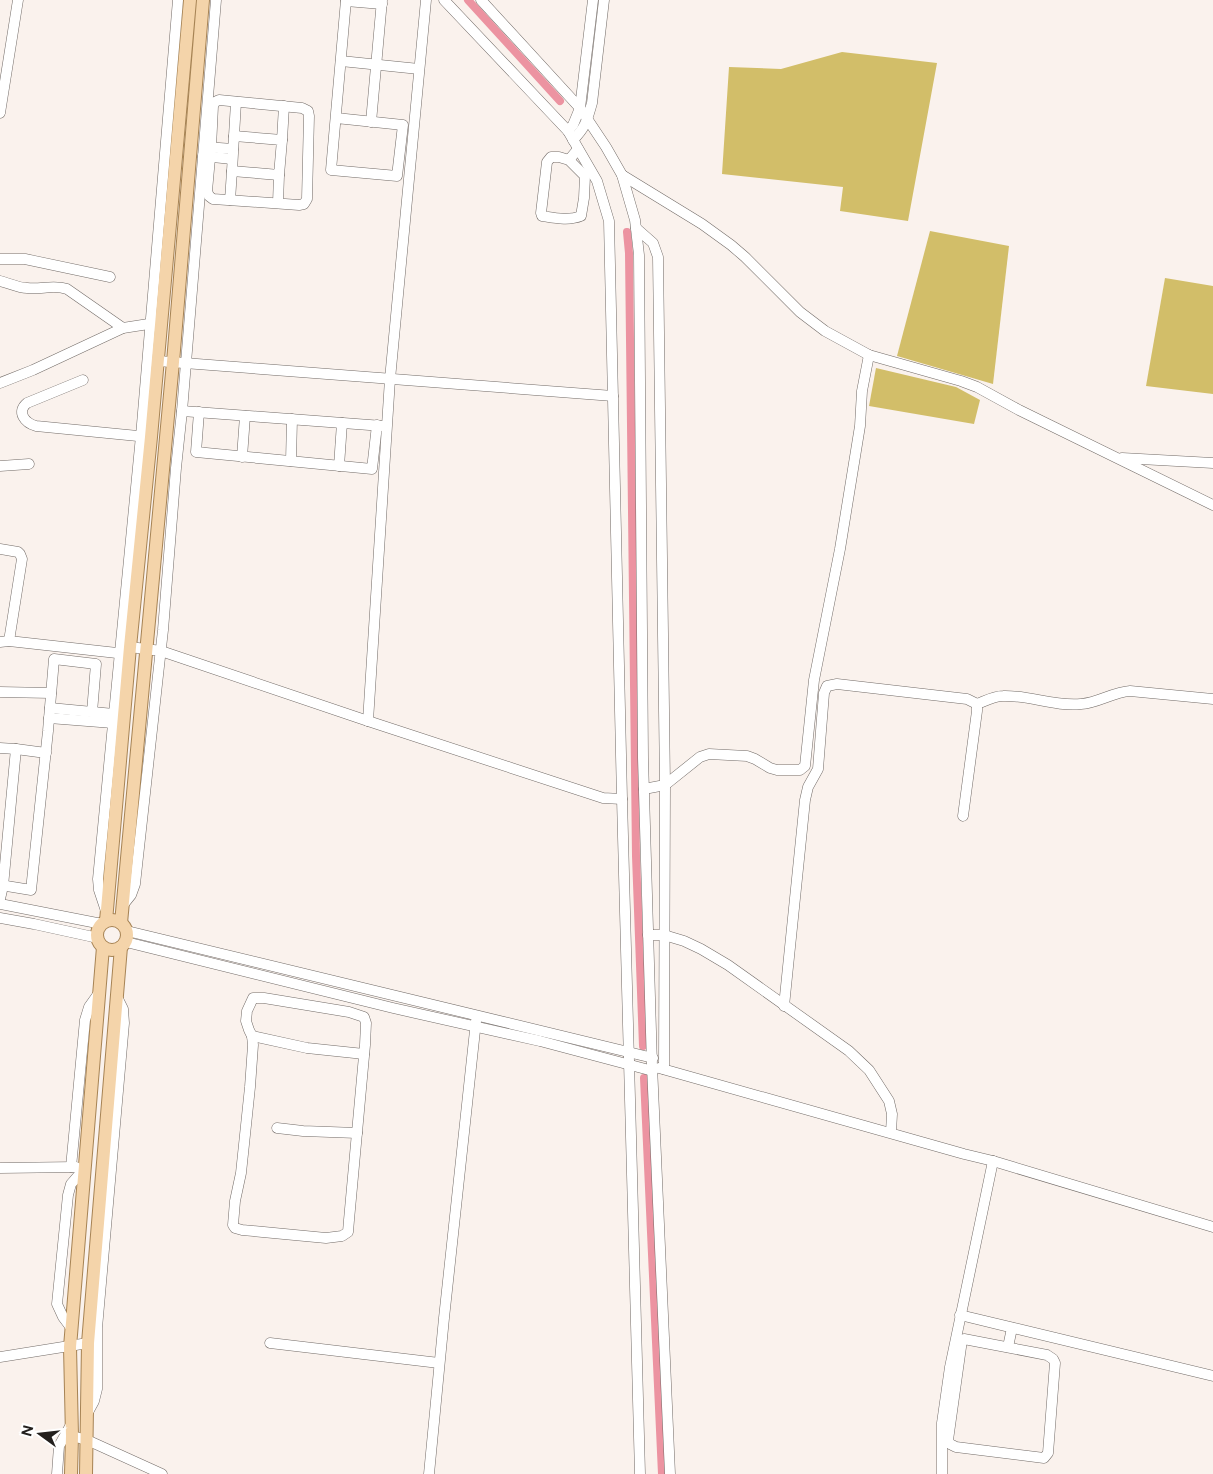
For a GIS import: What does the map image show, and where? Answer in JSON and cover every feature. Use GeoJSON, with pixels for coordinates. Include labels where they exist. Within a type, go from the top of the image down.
{"type":"FeatureCollection","features":[{"type":"Feature","properties":{"kind":"main road"},"geometry":{"type":"LineString","coordinates":[[71,1474],[70,1347],[99,993],[100,942],[98,933],[105,920],[146,437],[158,360],[156,323],[190,0]]}},
{"type":"Feature","properties":{"kind":"main road"},"geometry":{"type":"LineString","coordinates":[[87,1474],[88,1343],[117,997],[124,936],[123,905],[173,362],[203,0]]}},
{"type":"Feature","properties":{"kind":"main road"},"geometry":{"type":"LineString","coordinates":[[105,920],[111,920],[124,936]]}},
{"type":"Feature","properties":{"kind":"main road"},"geometry":{"type":"LineString","coordinates":[[100,942],[112,950],[124,936]]}},
{"type":"Feature","properties":{"kind":"street"},"geometry":{"type":"LineString","coordinates":[[0,113],[18,0]]}},
{"type":"Feature","properties":{"kind":"street"},"geometry":{"type":"LineString","coordinates":[[83,380],[24,406],[22,409],[27,423],[36,426],[146,437],[156,323],[178,0]]}},
{"type":"Feature","properties":{"kind":"street"},"geometry":{"type":"LineString","coordinates":[[123,905],[131,895],[134,884],[160,652],[207,152],[215,102],[219,100],[284,106],[302,108],[308,111],[307,199],[304,204],[299,205],[214,199],[207,192],[207,152],[216,0]]}},
{"type":"Feature","properties":{"kind":"street"},"geometry":{"type":"LineString","coordinates":[[336,118],[371,122],[403,125],[398,176],[330,170],[346,0],[383,1],[379,65],[371,122]]}},
{"type":"Feature","properties":{"kind":"street"},"geometry":{"type":"LineString","coordinates":[[199,412],[196,452],[372,469],[390,379],[426,0]]}},
{"type":"Feature","properties":{"kind":"street"},"geometry":{"type":"LineString","coordinates":[[444,0],[573,140],[597,181],[609,221],[640,1474]]}},
{"type":"Feature","properties":{"kind":"street"},"geometry":{"type":"LineString","coordinates":[[481,0],[588,119],[622,176],[635,220],[639,255],[644,789],[648,935],[670,1474]]}},
{"type":"Feature","properties":{"kind":"street"},"geometry":{"type":"LineString","coordinates":[[569,160],[573,140],[573,125],[580,108],[593,0]]}},
{"type":"Feature","properties":{"kind":"street"},"geometry":{"type":"LineString","coordinates":[[573,140],[582,131],[588,119],[592,103],[604,0]]}},
{"type":"Feature","properties":{"kind":"street"},"geometry":{"type":"LineString","coordinates":[[341,61],[419,69]]}},
{"type":"Feature","properties":{"kind":"street"},"geometry":{"type":"LineString","coordinates":[[230,200],[236,102]]}},
{"type":"Feature","properties":{"kind":"street"},"geometry":{"type":"LineString","coordinates":[[278,203],[284,106]]}},
{"type":"Feature","properties":{"kind":"street"},"geometry":{"type":"LineString","coordinates":[[234,136],[282,140]]}},
{"type":"Feature","properties":{"kind":"street"},"geometry":{"type":"LineString","coordinates":[[207,152],[233,154]]}},
{"type":"Feature","properties":{"kind":"street"},"geometry":{"type":"LineString","coordinates":[[551,157],[569,160],[585,176],[581,216],[560,219],[542,216],[547,162],[551,157]]}},
{"type":"Feature","properties":{"kind":"street"},"geometry":{"type":"LineString","coordinates":[[232,171],[279,175]]}},
{"type":"Feature","properties":{"kind":"street"},"geometry":{"type":"LineString","coordinates":[[622,176],[714,233],[745,257],[808,319],[825,331],[869,355],[969,384],[1213,505]]}},
{"type":"Feature","properties":{"kind":"street"},"geometry":{"type":"LineString","coordinates":[[636,228],[653,243],[658,257],[664,785],[664,1069]]}},
{"type":"Feature","properties":{"kind":"street"},"geometry":{"type":"LineString","coordinates":[[0,259],[25,259],[110,277]]}},
{"type":"Feature","properties":{"kind":"street"},"geometry":{"type":"LineString","coordinates":[[0,281],[26,288],[62,287],[123,328]]}},
{"type":"Feature","properties":{"kind":"street"},"geometry":{"type":"LineString","coordinates":[[0,383],[33,370],[123,328],[156,323]]}},
{"type":"Feature","properties":{"kind":"street"},"geometry":{"type":"LineString","coordinates":[[644,789],[664,785],[700,757],[709,754],[747,756],[773,769],[796,771],[803,769],[805,766],[814,680],[840,549],[860,426],[862,391],[869,355]]}},
{"type":"Feature","properties":{"kind":"street"},"geometry":{"type":"LineString","coordinates":[[158,360],[613,396]]}},
{"type":"Feature","properties":{"kind":"street"},"geometry":{"type":"LineString","coordinates":[[182,411],[382,426]]}},
{"type":"Feature","properties":{"kind":"street"},"geometry":{"type":"LineString","coordinates":[[242,457],[244,416]]}},
{"type":"Feature","properties":{"kind":"street"},"geometry":{"type":"LineString","coordinates":[[291,462],[292,419]]}},
{"type":"Feature","properties":{"kind":"street"},"geometry":{"type":"LineString","coordinates":[[339,466],[342,423]]}},
{"type":"Feature","properties":{"kind":"street"},"geometry":{"type":"LineString","coordinates":[[368,720],[382,426]]}},
{"type":"Feature","properties":{"kind":"street"},"geometry":{"type":"LineString","coordinates":[[1115,457],[1213,463]]}},
{"type":"Feature","properties":{"kind":"street"},"geometry":{"type":"LineString","coordinates":[[0,466],[28,464]]}},
{"type":"Feature","properties":{"kind":"street"},"geometry":{"type":"LineString","coordinates":[[0,549],[18,552],[22,559],[5,641],[127,652],[146,649],[160,652],[603,798],[622,799]]}},
{"type":"Feature","properties":{"kind":"street"},"geometry":{"type":"LineString","coordinates":[[0,904],[105,920],[98,885],[113,719],[127,652]]}},
{"type":"Feature","properties":{"kind":"street"},"geometry":{"type":"LineString","coordinates":[[1,886],[31,890],[54,659],[96,664],[92,712]]}},
{"type":"Feature","properties":{"kind":"street"},"geometry":{"type":"LineString","coordinates":[[784,1006],[805,800],[808,787],[818,770],[825,689],[827,686],[837,684],[967,699],[977,704],[1002,696],[1061,704],[1080,704],[1119,692],[1130,691],[1213,699]]}},
{"type":"Feature","properties":{"kind":"street"},"geometry":{"type":"LineString","coordinates":[[0,692],[51,693]]}},
{"type":"Feature","properties":{"kind":"street"},"geometry":{"type":"LineString","coordinates":[[963,816],[977,704]]}},
{"type":"Feature","properties":{"kind":"street"},"geometry":{"type":"LineString","coordinates":[[50,713],[92,712],[113,719]]}},
{"type":"Feature","properties":{"kind":"street"},"geometry":{"type":"LineString","coordinates":[[50,713],[113,719]]}},
{"type":"Feature","properties":{"kind":"street"},"geometry":{"type":"LineString","coordinates":[[0,748],[46,753]]}},
{"type":"Feature","properties":{"kind":"street"},"geometry":{"type":"LineString","coordinates":[[0,899],[16,749]]}},
{"type":"Feature","properties":{"kind":"street"},"geometry":{"type":"LineString","coordinates":[[0,918],[34,924],[100,942]]}},
{"type":"Feature","properties":{"kind":"street"},"geometry":{"type":"LineString","coordinates":[[648,935],[664,934],[694,945],[728,965],[850,1051],[864,1064],[889,1101],[892,1114],[891,1132]]}},
{"type":"Feature","properties":{"kind":"street"},"geometry":{"type":"LineString","coordinates":[[124,936],[321,990],[540,1041],[630,1065],[653,1065]]}},
{"type":"Feature","properties":{"kind":"street"},"geometry":{"type":"LineString","coordinates":[[124,936],[477,1015],[630,1053],[664,1069],[964,1154],[993,1160],[1213,1227]]}},
{"type":"Feature","properties":{"kind":"street"},"geometry":{"type":"LineString","coordinates":[[302,1005],[306,986]]}},
{"type":"Feature","properties":{"kind":"street"},"geometry":{"type":"LineString","coordinates":[[318,1007],[321,990]]}},
{"type":"Feature","properties":{"kind":"street"},"geometry":{"type":"LineString","coordinates":[[71,1167],[85,1020],[89,1007],[99,993]]}},
{"type":"Feature","properties":{"kind":"street"},"geometry":{"type":"LineString","coordinates":[[87,1413],[94,1401],[97,1389],[97,1328],[124,1023],[123,1009],[117,997]]}},
{"type":"Feature","properties":{"kind":"street"},"geometry":{"type":"LineString","coordinates":[[253,998],[264,998],[302,1005],[349,1012],[364,1017],[366,1023],[348,1232],[342,1236],[326,1238],[235,1228],[232,1225],[248,1113],[253,1045],[252,1036],[246,1021],[248,1011],[253,998]]}},
{"type":"Feature","properties":{"kind":"street"},"geometry":{"type":"LineString","coordinates":[[429,1474],[477,1015]]}},
{"type":"Feature","properties":{"kind":"street"},"geometry":{"type":"LineString","coordinates":[[252,1036],[308,1048],[364,1054]]}},
{"type":"Feature","properties":{"kind":"street"},"geometry":{"type":"LineString","coordinates":[[276,1128],[357,1133]]}},
{"type":"Feature","properties":{"kind":"street"},"geometry":{"type":"LineString","coordinates":[[942,1474],[942,1423],[952,1380],[962,1340],[964,1339],[1047,1355],[1053,1360],[1048,1453],[1044,1458],[956,1447],[950,1444],[948,1440],[952,1380],[960,1315],[993,1160]]}},
{"type":"Feature","properties":{"kind":"street"},"geometry":{"type":"LineString","coordinates":[[0,1168],[85,1168]]}},
{"type":"Feature","properties":{"kind":"street"},"geometry":{"type":"LineString","coordinates":[[960,1315],[1213,1376]]}},
{"type":"Feature","properties":{"kind":"street"},"geometry":{"type":"LineString","coordinates":[[1008,1347],[1012,1328]]}},
{"type":"Feature","properties":{"kind":"street"},"geometry":{"type":"LineString","coordinates":[[0,1357],[88,1343]]}},
{"type":"Feature","properties":{"kind":"street"},"geometry":{"type":"LineString","coordinates":[[270,1343],[439,1364]]}},
{"type":"Feature","properties":{"kind":"street"},"geometry":{"type":"LineString","coordinates":[[57,1474],[59,1446],[72,1423]]}},
{"type":"Feature","properties":{"kind":"street"},"geometry":{"type":"LineString","coordinates":[[72,1436],[87,1440],[162,1474]]}},
{"type":"Feature","properties":{"kind":"shaded area"},"geometry":{"type":"Polygon","coordinates":[[[842,52],[937,63],[908,221],[840,211],[843,187],[722,174],[729,67],[781,69],[842,52]]]}},
{"type":"Feature","properties":{"kind":"shaded area"},"geometry":{"type":"Polygon","coordinates":[[[930,231],[1009,246],[993,384],[897,356],[930,231]]]}},
{"type":"Feature","properties":{"kind":"shaded area"},"geometry":{"type":"Polygon","coordinates":[[[1165,278],[1213,286],[1213,394],[1146,386],[1165,278]]]}},
{"type":"Feature","properties":{"kind":"shaded area"},"geometry":{"type":"Polygon","coordinates":[[[876,368],[956,387],[980,400],[974,424],[869,406],[876,368]]]}},
{"type":"Feature","properties":{"kind":"waterway"},"geometry":{"type":"LineString","coordinates":[[468,0],[560,101]]}},
{"type":"Feature","properties":{"kind":"waterway"},"geometry":{"type":"LineString","coordinates":[[627,232],[629,253],[636,856],[643,1046]]}},
{"type":"Feature","properties":{"kind":"waterway"},"geometry":{"type":"LineString","coordinates":[[644,1078],[662,1474]]}}]}
